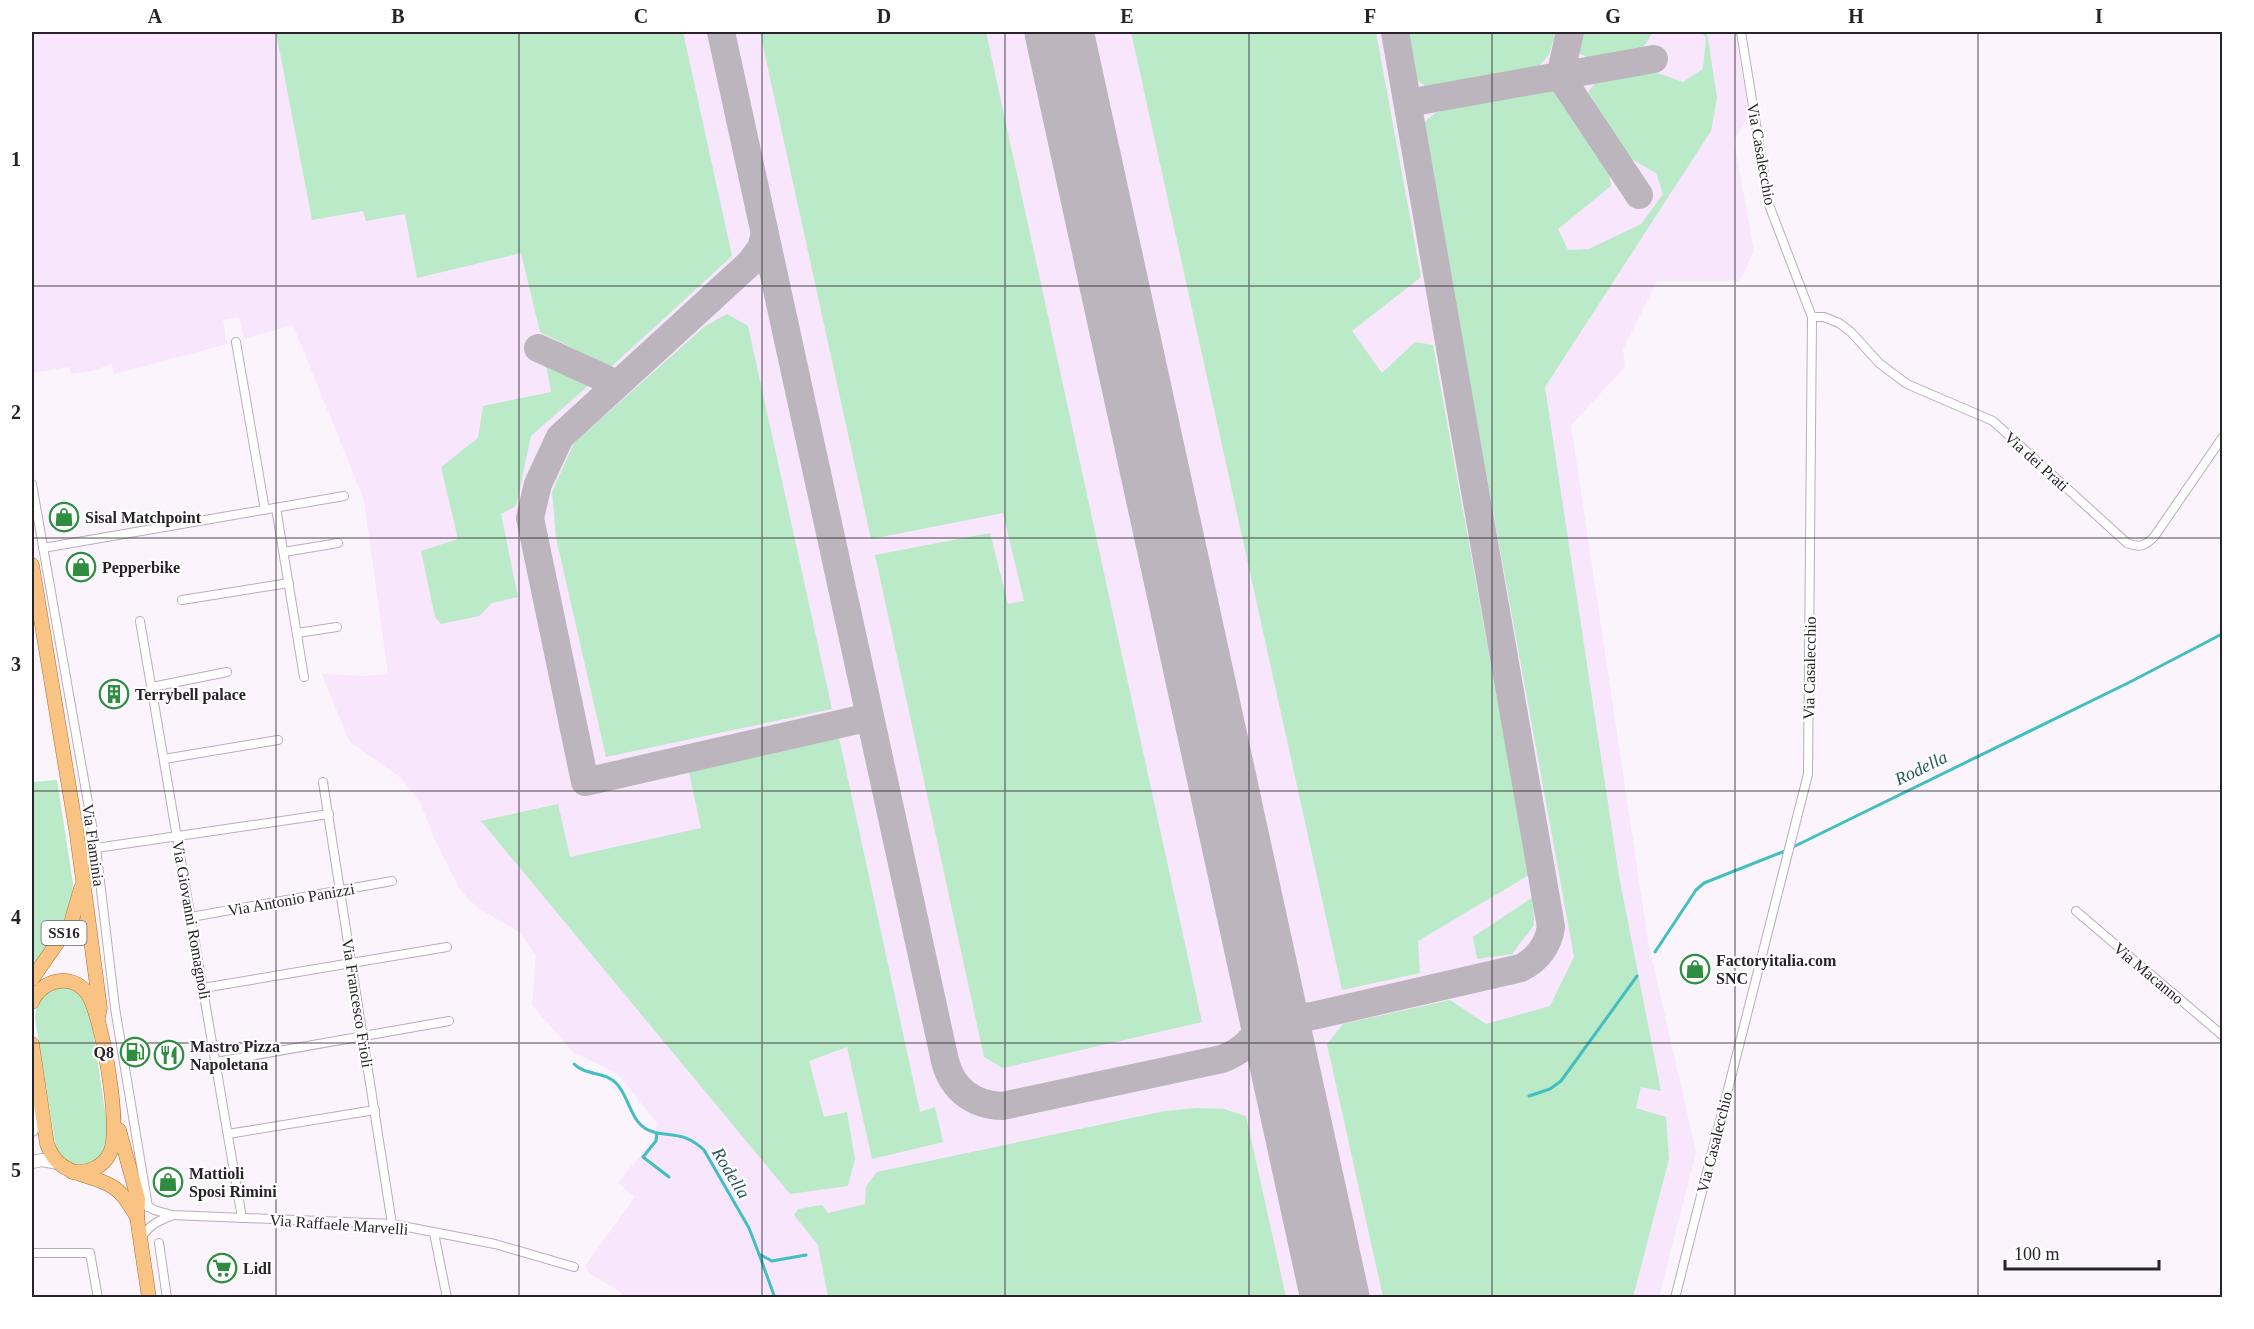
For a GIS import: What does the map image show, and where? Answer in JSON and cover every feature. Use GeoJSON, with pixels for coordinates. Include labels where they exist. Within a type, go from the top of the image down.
{"type":"FeatureCollection","features":[{"type":"Feature","properties":{"kind":"main road","name":"Via Flaminia"},"geometry":{"type":"LineString","coordinates":[[32,565],[82,866],[100,1008],[99,1017],[115,1123],[113,1149],[105,1161],[94,1169],[72,1172]]}},
{"type":"Feature","properties":{"kind":"main road","name":"Via Flaminia"},"geometry":{"type":"LineString","coordinates":[[32,979],[71,923],[83,880]]}},
{"type":"Feature","properties":{"kind":"main road","name":"Via Flaminia"},"geometry":{"type":"LineString","coordinates":[[32,1002],[38,990],[50,982],[71,982],[88,994],[99,1017]]}},
{"type":"Feature","properties":{"kind":"main road"},"geometry":{"type":"LineString","coordinates":[[32,1044],[47,1144],[58,1163]]}},
{"type":"Feature","properties":{"kind":"main road"},"geometry":{"type":"LineString","coordinates":[[32,1130],[37,1087]]}},
{"type":"Feature","properties":{"kind":"main road","name":"Via Flaminia"},"geometry":{"type":"LineString","coordinates":[[115,1123],[121,1134],[123,1150],[144,1200],[137,1217]]}},
{"type":"Feature","properties":{"kind":"main road"},"geometry":{"type":"LineString","coordinates":[[32,1162],[42,1160],[58,1163]]}},
{"type":"Feature","properties":{"kind":"main road","name":"Via Flaminia"},"geometry":{"type":"LineString","coordinates":[[58,1163],[72,1172],[94,1178],[113,1187],[123,1196],[137,1217],[148,1298]]}},
{"type":"Feature","properties":{"kind":"street","name":"Via Casalecchio"},"geometry":{"type":"LineString","coordinates":[[1675,1298],[1808,774],[1812,317],[1769,205],[1742,32]]}},
{"type":"Feature","properties":{"kind":"street","name":"Via dei Prati"},"geometry":{"type":"LineString","coordinates":[[1812,317],[1824,317],[1839,323],[1851,332],[1879,363],[1907,384],[1993,421],[2127,543],[2134,546],[2147,543],[2154,537],[2223,438]]}},
{"type":"Feature","properties":{"kind":"street"},"geometry":{"type":"LineString","coordinates":[[236,342],[265,510]]}},
{"type":"Feature","properties":{"kind":"street","name":"Via Flaminia"},"geometry":{"type":"LineString","coordinates":[[32,484],[96,848],[115,1008],[131,1097],[144,1200]]}},
{"type":"Feature","properties":{"kind":"street"},"geometry":{"type":"LineString","coordinates":[[43,548],[344,496]]}},
{"type":"Feature","properties":{"kind":"street"},"geometry":{"type":"LineString","coordinates":[[276,508],[304,677]]}},
{"type":"Feature","properties":{"kind":"street"},"geometry":{"type":"LineString","coordinates":[[284,552],[338,543]]}},
{"type":"Feature","properties":{"kind":"street"},"geometry":{"type":"LineString","coordinates":[[182,600],[289,583]]}},
{"type":"Feature","properties":{"kind":"street","name":"Via Giovanni Romagnoli"},"geometry":{"type":"LineString","coordinates":[[140,621],[242,1218]]}},
{"type":"Feature","properties":{"kind":"street"},"geometry":{"type":"LineString","coordinates":[[297,633],[337,627]]}},
{"type":"Feature","properties":{"kind":"street"},"geometry":{"type":"LineString","coordinates":[[152,687],[227,672]]}},
{"type":"Feature","properties":{"kind":"street"},"geometry":{"type":"LineString","coordinates":[[164,759],[278,740]]}},
{"type":"Feature","properties":{"kind":"street","name":"Via Francesco Frioli"},"geometry":{"type":"LineString","coordinates":[[323,782],[392,1224]]}},
{"type":"Feature","properties":{"kind":"street"},"geometry":{"type":"LineString","coordinates":[[82,866],[96,848],[329,814]]}},
{"type":"Feature","properties":{"kind":"street","name":"Via Antonio Panizzi"},"geometry":{"type":"LineString","coordinates":[[191,917],[392,881]]}},
{"type":"Feature","properties":{"kind":"street","name":"Via Macanno"},"geometry":{"type":"LineString","coordinates":[[2076,911],[2223,1035]]}},
{"type":"Feature","properties":{"kind":"street"},"geometry":{"type":"LineString","coordinates":[[203,988],[447,947]]}},
{"type":"Feature","properties":{"kind":"street"},"geometry":{"type":"LineString","coordinates":[[216,1062],[449,1021]]}},
{"type":"Feature","properties":{"kind":"street"},"geometry":{"type":"LineString","coordinates":[[228,1134],[375,1110]]}},
{"type":"Feature","properties":{"kind":"street","name":"Via Raffaele Marvelli"},"geometry":{"type":"LineString","coordinates":[[144,1200],[172,1215],[392,1224],[495,1244],[574,1267]]}},
{"type":"Feature","properties":{"kind":"street"},"geometry":{"type":"LineString","coordinates":[[140,1240],[156,1221],[172,1215]]}},
{"type":"Feature","properties":{"kind":"street"},"geometry":{"type":"LineString","coordinates":[[434,1233],[447,1298]]}},
{"type":"Feature","properties":{"kind":"street"},"geometry":{"type":"LineString","coordinates":[[159,1243],[167,1298]]}},
{"type":"Feature","properties":{"kind":"street"},"geometry":{"type":"LineString","coordinates":[[32,1253],[90,1253],[98,1298]]}},
{"type":"Feature","properties":{"kind":"shaded area"},"geometry":{"type":"Polygon","coordinates":[[[32,32],[1735,32],[1748,110],[1744,125],[1734,140],[1754,251],[1740,281],[1657,281],[1623,349],[1625,367],[1571,425],[1648,941],[1696,1152],[1659,1297],[625,1297],[589,1273],[585,1266],[635,1197],[618,1183],[653,1140],[657,1123],[618,1074],[573,1052],[532,1005],[536,955],[519,932],[478,908],[459,888],[435,840],[421,804],[402,779],[349,741],[322,674],[364,676],[388,674],[364,500],[293,325],[244,339],[239,317],[223,320],[227,344],[114,374],[112,364],[92,371],[71,374],[69,367],[32,373],[32,32]]]}},
{"type":"Feature","properties":{"kind":"green space"},"geometry":{"type":"Polygon","coordinates":[[[276,32],[683,32],[732,256],[611,367],[540,332],[521,253],[417,278],[405,214],[366,221],[363,211],[312,220],[276,32]]]}},
{"type":"Feature","properties":{"kind":"green space"},"geometry":{"type":"Polygon","coordinates":[[[760,32],[986,32],[1202,1022],[1003,1068],[984,1057],[875,555],[990,533],[1008,604],[1024,601],[1003,513],[871,539],[760,32]]]}},
{"type":"Feature","properties":{"kind":"green space"},"geometry":{"type":"Polygon","coordinates":[[[1131,32],[1376,32],[1421,277],[1352,331],[1382,373],[1415,342],[1433,345],[1529,875],[1418,941],[1420,973],[1342,990],[1131,32]]]}},
{"type":"Feature","properties":{"kind":"green space"},"geometry":{"type":"Polygon","coordinates":[[[1406,32],[1556,32],[1549,55],[1537,68],[1429,89],[1414,78],[1406,32]]]}},
{"type":"Feature","properties":{"kind":"green space"},"geometry":{"type":"Polygon","coordinates":[[[1576,32],[1653,32],[1642,49],[1594,60],[1580,54],[1573,40],[1576,32]]]}},
{"type":"Feature","properties":{"kind":"green space"},"geometry":{"type":"Polygon","coordinates":[[[1701,32],[1707,32],[1717,98],[1711,131],[1545,387],[1619,876],[1661,1091],[1641,1087],[1636,1108],[1666,1117],[1669,1159],[1633,1297],[1383,1297],[1327,1044],[1343,1024],[1450,1000],[1486,1024],[1550,1006],[1574,957],[1424,122],[1437,112],[1543,86],[1560,93],[1608,168],[1611,186],[1558,229],[1568,250],[1589,249],[1641,224],[1663,194],[1656,173],[1628,157],[1588,92],[1599,78],[1652,71],[1683,82],[1703,69],[1706,38],[1701,32]]]}},
{"type":"Feature","properties":{"kind":"green space"},"geometry":{"type":"Polygon","coordinates":[[[727,314],[748,326],[832,709],[606,757],[556,538],[552,492],[574,443],[704,327],[727,314]]]}},
{"type":"Feature","properties":{"kind":"green space"},"geometry":{"type":"Polygon","coordinates":[[[546,364],[589,385],[531,436],[516,506],[501,514],[518,597],[492,603],[479,616],[441,624],[435,617],[421,551],[458,539],[441,467],[478,438],[483,406],[551,392],[546,364]]]}},
{"type":"Feature","properties":{"kind":"green space"},"geometry":{"type":"Polygon","coordinates":[[[839,738],[920,1112],[935,1107],[943,1142],[872,1159],[847,1047],[809,1061],[824,1117],[847,1112],[855,1159],[848,1186],[790,1194],[481,821],[558,804],[570,857],[701,828],[689,772],[839,738]]]}},
{"type":"Feature","properties":{"kind":"green space"},"geometry":{"type":"Polygon","coordinates":[[[57,780],[73,883],[72,895],[60,926],[35,963],[32,947],[32,782],[57,780]]]}},
{"type":"Feature","properties":{"kind":"green space"},"geometry":{"type":"Polygon","coordinates":[[[1533,897],[1534,925],[1512,954],[1477,959],[1473,937],[1533,897]]]}},
{"type":"Feature","properties":{"kind":"green space"},"geometry":{"type":"Polygon","coordinates":[[[68,987],[80,993],[90,1009],[109,1139],[101,1157],[86,1165],[69,1162],[56,1147],[35,1018],[37,1002],[51,988],[68,987]]]}},
{"type":"Feature","properties":{"kind":"green space"},"geometry":{"type":"Polygon","coordinates":[[[1197,1108],[1224,1109],[1246,1116],[1286,1297],[828,1297],[818,1245],[794,1215],[798,1209],[822,1205],[828,1213],[865,1204],[866,1186],[877,1172],[1165,1111],[1197,1108]]]}},
{"type":"Feature","properties":{"kind":"waterway","name":"Rodella"},"geometry":{"type":"LineString","coordinates":[[1791,848],[2130,682],[2222,634]]}},
{"type":"Feature","properties":{"kind":"waterway","name":"Rodella"},"geometry":{"type":"LineString","coordinates":[[1655,952],[1696,890],[1704,883],[1785,851]]}},
{"type":"Feature","properties":{"kind":"waterway","name":"Rodella"},"geometry":{"type":"LineString","coordinates":[[1529,1096],[1550,1089],[1561,1081],[1637,976]]}},
{"type":"Feature","properties":{"kind":"waterway","name":"Rodella"},"geometry":{"type":"LineString","coordinates":[[574,1064],[584,1070],[607,1077],[617,1084],[640,1125],[654,1132]]}},
{"type":"Feature","properties":{"kind":"waterway","name":"Rodella"},"geometry":{"type":"LineString","coordinates":[[656,1133],[687,1138],[704,1150],[749,1228],[759,1254],[772,1261],[806,1255]]}},
{"type":"Feature","properties":{"kind":"waterway","name":"Rodella"},"geometry":{"type":"LineString","coordinates":[[657,1133],[656,1141],[643,1157],[669,1177]]}},
{"type":"Feature","properties":{"kind":"waterway","name":"Rodella"},"geometry":{"type":"LineString","coordinates":[[759,1254],[775,1298]]}},
{"type":"Feature","properties":{"kind":"taxiway"},"geometry":{"type":"LineString","coordinates":[[721,32],[945,1061],[953,1080],[965,1094],[973,1099],[1002,1106],[1222,1059],[1235,1053],[1253,1038],[1262,1018],[1266,981]]}},
{"type":"Feature","properties":{"kind":"taxiway"},"geometry":{"type":"LineString","coordinates":[[1268,990],[1276,1007],[1286,1016],[1298,1018],[1317,1015],[1521,968],[1541,951],[1551,927],[1395,32]]}},
{"type":"Feature","properties":{"kind":"taxiway"},"geometry":{"type":"LineString","coordinates":[[1570,32],[1560,76],[1639,195]]}},
{"type":"Feature","properties":{"kind":"taxiway"},"geometry":{"type":"LineString","coordinates":[[1408,103],[1654,59]]}},
{"type":"Feature","properties":{"kind":"taxiway"},"geometry":{"type":"LineString","coordinates":[[765,234],[761,248],[750,263],[560,437],[538,484],[530,518],[585,782],[857,720]]}},
{"type":"Feature","properties":{"kind":"taxiway"},"geometry":{"type":"LineString","coordinates":[[538,348],[617,384]]}},
{"type":"Feature","properties":{"kind":"runway"},"geometry":{"type":"LineString","coordinates":[[1059,32],[1335,1298]]}},
{"type":"Feature","properties":{"kind":"place","name":"Sisal Matchpoint"},"geometry":{"type":"Point","coordinates":[64,517]}},
{"type":"Feature","properties":{"kind":"place","name":"Pepperbike"},"geometry":{"type":"Point","coordinates":[81,567]}},
{"type":"Feature","properties":{"kind":"place","name":"Terrybell palace"},"geometry":{"type":"Point","coordinates":[114,694]}},
{"type":"Feature","properties":{"kind":"place","name":"Factoryitalia.com SNC"},"geometry":{"type":"Point","coordinates":[1695,969]}},
{"type":"Feature","properties":{"kind":"place","name":"Q8"},"geometry":{"type":"Point","coordinates":[135,1052]}},
{"type":"Feature","properties":{"kind":"place","name":"Mastro Pizza Napoletana"},"geometry":{"type":"Point","coordinates":[169,1055]}},
{"type":"Feature","properties":{"kind":"place","name":"Mattioli Sposi Rimini"},"geometry":{"type":"Point","coordinates":[168,1182]}},
{"type":"Feature","properties":{"kind":"place","name":"Lidl"},"geometry":{"type":"Point","coordinates":[222,1268]}}]}
